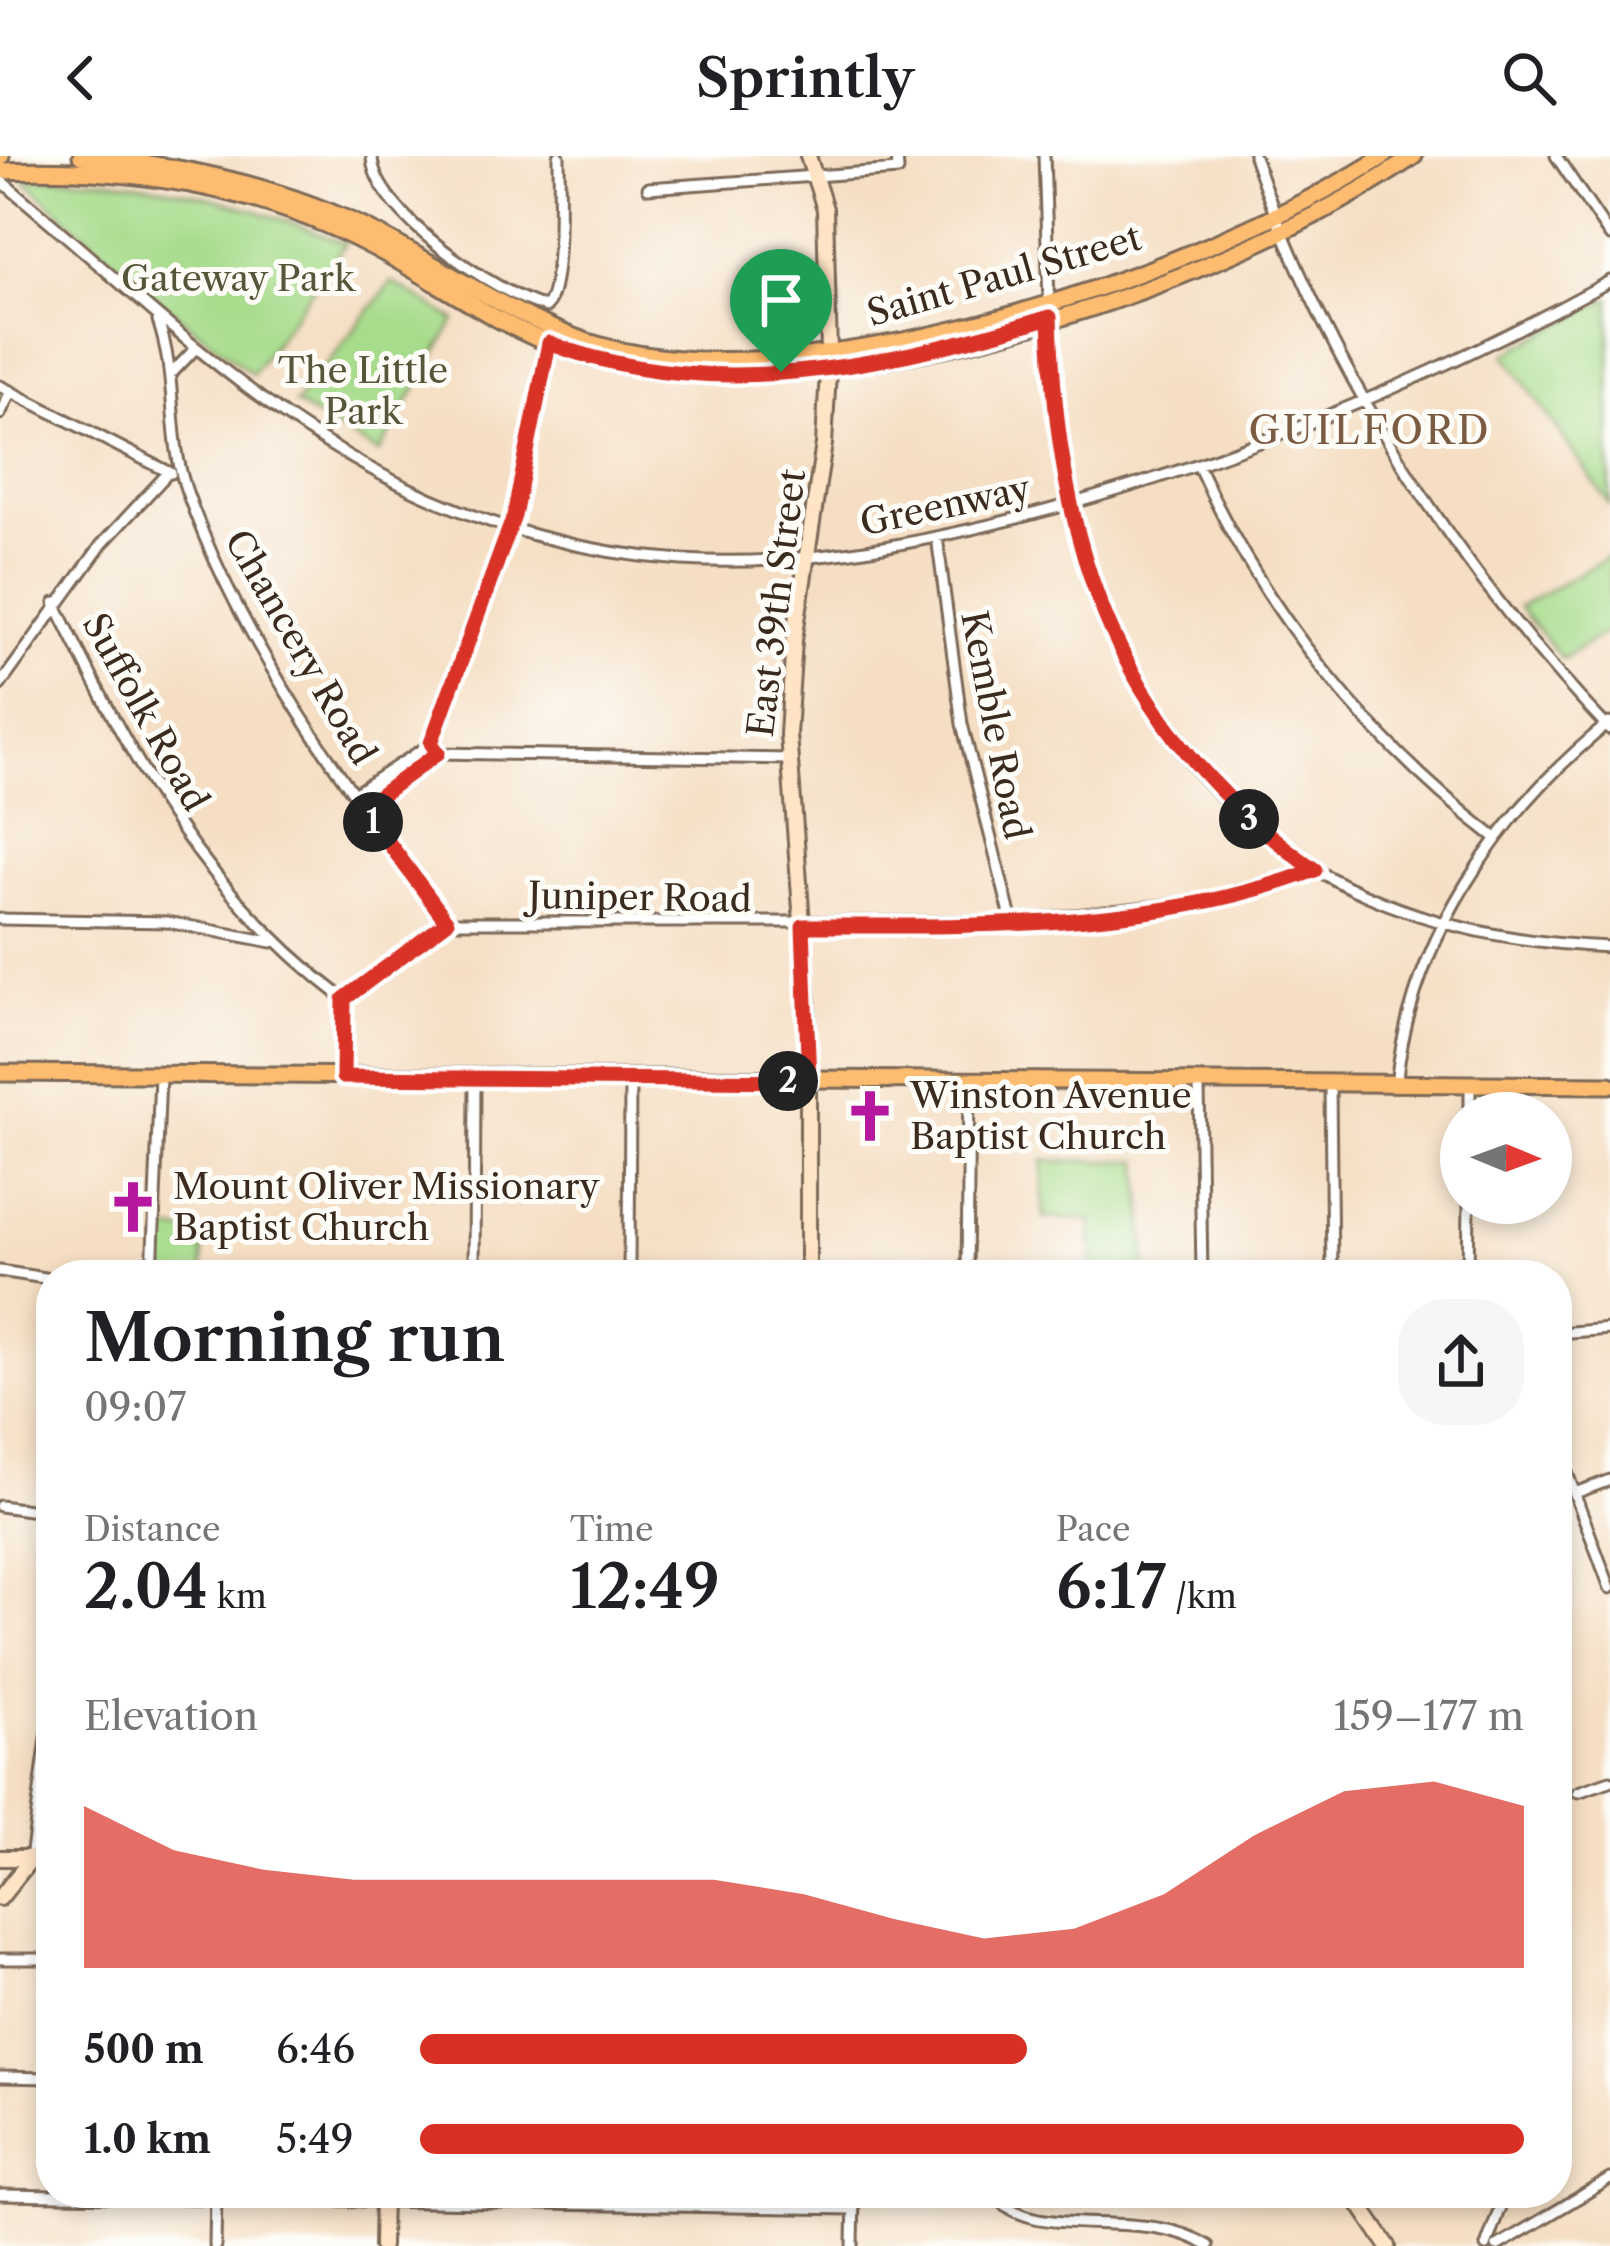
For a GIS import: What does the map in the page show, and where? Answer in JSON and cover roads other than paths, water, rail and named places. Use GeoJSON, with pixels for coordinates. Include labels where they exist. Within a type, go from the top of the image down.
{"type":"FeatureCollection","features":[{"type":"Feature","properties":{"kind":"main road","name":"Saint Paul Street"},"geometry":{"type":"LineString","coordinates":[[81,156],[197,172],[299,201],[381,236],[550,335]]}},
{"type":"Feature","properties":{"kind":"main road","name":"East 39th Street"},"geometry":{"type":"LineString","coordinates":[[808,156],[818,176],[826,221],[829,361],[790,678],[788,759],[803,926],[809,1081],[808,1260]]}},
{"type":"Feature","properties":{"kind":"main road","name":"Saint Paul Street"},"geometry":{"type":"LineString","coordinates":[[1278,222],[1384,156]]}},
{"type":"Feature","properties":{"kind":"main road","name":"Saint Paul Street"},"geometry":{"type":"LineString","coordinates":[[0,171],[67,169],[154,177],[305,216],[550,335],[610,349],[691,361],[829,361],[1049,309],[1278,222],[1414,156]]}},
{"type":"Feature","properties":{"kind":"main road"},"geometry":{"type":"LineString","coordinates":[[0,1073],[1610,1085]]}},
{"type":"Feature","properties":{"kind":"main road"},"geometry":{"type":"LineString","coordinates":[[0,1858],[36,1859]]}},
{"type":"Feature","properties":{"kind":"main road"},"geometry":{"type":"LineString","coordinates":[[0,1898],[32,1859]]}},
{"type":"Feature","properties":{"kind":"main road"},"geometry":{"type":"LineString","coordinates":[[382,2246],[383,2208]]}},
{"type":"Feature","properties":{"kind":"main road"},"geometry":{"type":"LineString","coordinates":[[1362,2208],[1388,2246]]}},
{"type":"Feature","properties":{"kind":"street"},"geometry":{"type":"LineString","coordinates":[[372,156],[380,187],[417,227],[504,288],[549,306],[559,156]]}},
{"type":"Feature","properties":{"kind":"street"},"geometry":{"type":"LineString","coordinates":[[648,188],[898,170],[897,156]]}},
{"type":"Feature","properties":{"kind":"street"},"geometry":{"type":"LineString","coordinates":[[1044,156],[1049,309],[1070,505],[1099,609],[1151,710],[1236,808],[1315,870],[1390,907],[1443,925],[1532,942],[1610,947]]}},
{"type":"Feature","properties":{"kind":"street"},"geometry":{"type":"LineString","coordinates":[[1254,156],[1278,222],[1364,403],[1483,578],[1609,726],[1540,785],[1496,838],[1443,925],[1406,1027],[1396,1086]]}},
{"type":"Feature","properties":{"kind":"street"},"geometry":{"type":"LineString","coordinates":[[1556,156],[1610,236]]}},
{"type":"Feature","properties":{"kind":"street","name":"Greenway"},"geometry":{"type":"LineString","coordinates":[[0,180],[194,350],[277,410],[382,475],[510,528],[658,558],[808,557],[938,537],[1070,505],[1198,465],[1364,403],[1610,281]]}},
{"type":"Feature","properties":{"kind":"street","name":"Chancery Road"},"geometry":{"type":"LineString","coordinates":[[158,321],[172,373],[174,473],[263,648],[363,808],[447,922]]}},
{"type":"Feature","properties":{"kind":"street"},"geometry":{"type":"LineString","coordinates":[[363,808],[435,748],[510,528],[550,335]]}},
{"type":"Feature","properties":{"kind":"street"},"geometry":{"type":"LineString","coordinates":[[172,373],[194,350]]}},
{"type":"Feature","properties":{"kind":"street"},"geometry":{"type":"LineString","coordinates":[[0,414],[5,388],[174,473],[55,603],[0,685]]}},
{"type":"Feature","properties":{"kind":"street"},"geometry":{"type":"LineString","coordinates":[[1198,465],[1255,572],[1332,680],[1445,798],[1496,838]]}},
{"type":"Feature","properties":{"kind":"street","name":"Kemble Road"},"geometry":{"type":"LineString","coordinates":[[938,537],[966,743],[1012,922]]}},
{"type":"Feature","properties":{"kind":"street","name":"Suffolk Road"},"geometry":{"type":"LineString","coordinates":[[55,603],[146,780],[194,848],[272,942],[344,999]]}},
{"type":"Feature","properties":{"kind":"street"},"geometry":{"type":"LineString","coordinates":[[354,794],[435,748],[788,759]]}},
{"type":"Feature","properties":{"kind":"street","name":"Juniper Road"},"geometry":{"type":"LineString","coordinates":[[447,922],[803,926],[1012,922],[1201,901],[1315,870]]}},
{"type":"Feature","properties":{"kind":"street"},"geometry":{"type":"LineString","coordinates":[[0,919],[167,922],[272,942]]}},
{"type":"Feature","properties":{"kind":"street"},"geometry":{"type":"LineString","coordinates":[[343,1077],[344,999],[447,922]]}},
{"type":"Feature","properties":{"kind":"street"},"geometry":{"type":"LineString","coordinates":[[153,1260],[160,1075]]}},
{"type":"Feature","properties":{"kind":"street"},"geometry":{"type":"LineString","coordinates":[[474,1260],[475,1078]]}},
{"type":"Feature","properties":{"kind":"street"},"geometry":{"type":"LineString","coordinates":[[629,1260],[630,1079]]}},
{"type":"Feature","properties":{"kind":"street"},"geometry":{"type":"LineString","coordinates":[[967,1260],[969,1082]]}},
{"type":"Feature","properties":{"kind":"street"},"geometry":{"type":"LineString","coordinates":[[1330,1084],[1332,1260]]}},
{"type":"Feature","properties":{"kind":"street"},"geometry":{"type":"LineString","coordinates":[[1199,1085],[1202,1260]]}},
{"type":"Feature","properties":{"kind":"street"},"geometry":{"type":"LineString","coordinates":[[1471,1087],[1471,1092]]}},
{"type":"Feature","properties":{"kind":"street"},"geometry":{"type":"LineString","coordinates":[[1468,1260],[1469,1224]]}},
{"type":"Feature","properties":{"kind":"street"},"geometry":{"type":"LineString","coordinates":[[0,1270],[36,1276]]}},
{"type":"Feature","properties":{"kind":"street"},"geometry":{"type":"LineString","coordinates":[[1572,1333],[1610,1329]]}},
{"type":"Feature","properties":{"kind":"street"},"geometry":{"type":"LineString","coordinates":[[1575,1493],[1610,1480]]}},
{"type":"Feature","properties":{"kind":"street"},"geometry":{"type":"LineString","coordinates":[[1572,1485],[1610,1588]]}},
{"type":"Feature","properties":{"kind":"street"},"geometry":{"type":"LineString","coordinates":[[0,1506],[36,1511]]}},
{"type":"Feature","properties":{"kind":"street"},"geometry":{"type":"LineString","coordinates":[[1578,1792],[1610,1780]]}},
{"type":"Feature","properties":{"kind":"street"},"geometry":{"type":"LineString","coordinates":[[32,1859],[36,1827]]}},
{"type":"Feature","properties":{"kind":"street"},"geometry":{"type":"LineString","coordinates":[[0,1959],[36,1959]]}},
{"type":"Feature","properties":{"kind":"street"},"geometry":{"type":"LineString","coordinates":[[0,2077],[36,2078]]}},
{"type":"Feature","properties":{"kind":"street"},"geometry":{"type":"LineString","coordinates":[[1572,2202],[1610,2180]]}},
{"type":"Feature","properties":{"kind":"street"},"geometry":{"type":"LineString","coordinates":[[0,2195],[36,2195]]}},
{"type":"Feature","properties":{"kind":"street"},"geometry":{"type":"LineString","coordinates":[[215,2246],[216,2208]]}},
{"type":"Feature","properties":{"kind":"street"},"geometry":{"type":"LineString","coordinates":[[811,2208],[854,2209],[854,2246]]}},
{"type":"Feature","properties":{"kind":"street"},"geometry":{"type":"LineString","coordinates":[[1005,2208],[1018,2227]]}},
{"type":"Feature","properties":{"kind":"street"},"geometry":{"type":"LineString","coordinates":[[1486,2246],[1500,2208]]}},
{"type":"Feature","properties":{"kind":"street"},"geometry":{"type":"LineString","coordinates":[[1497,2246],[1562,2208]]}},
{"type":"Feature","properties":{"kind":"street"},"geometry":{"type":"LineString","coordinates":[[1099,2237],[1165,2229],[1208,2246]]}},
{"type":"Feature","properties":{"kind":"place","name":"Winston Avenue Baptist Church"},"geometry":{"type":"Point","coordinates":[870,1116]}},
{"type":"Feature","properties":{"kind":"place","name":"Mount Oliver Missionary Baptist Church"},"geometry":{"type":"Point","coordinates":[133,1207]}},
{"type":"Feature","properties":{"kind":"district","name":"GUILFORD"},"geometry":{"type":"Point","coordinates":[1370,430]}},
{"type":"Feature","properties":{"kind":"park label","name":"Gateway Park"},"geometry":{"type":"Point","coordinates":[238,278]}},
{"type":"Feature","properties":{"kind":"park label","name":"The Little Park"},"geometry":{"type":"Point","coordinates":[363,390]}}]}
